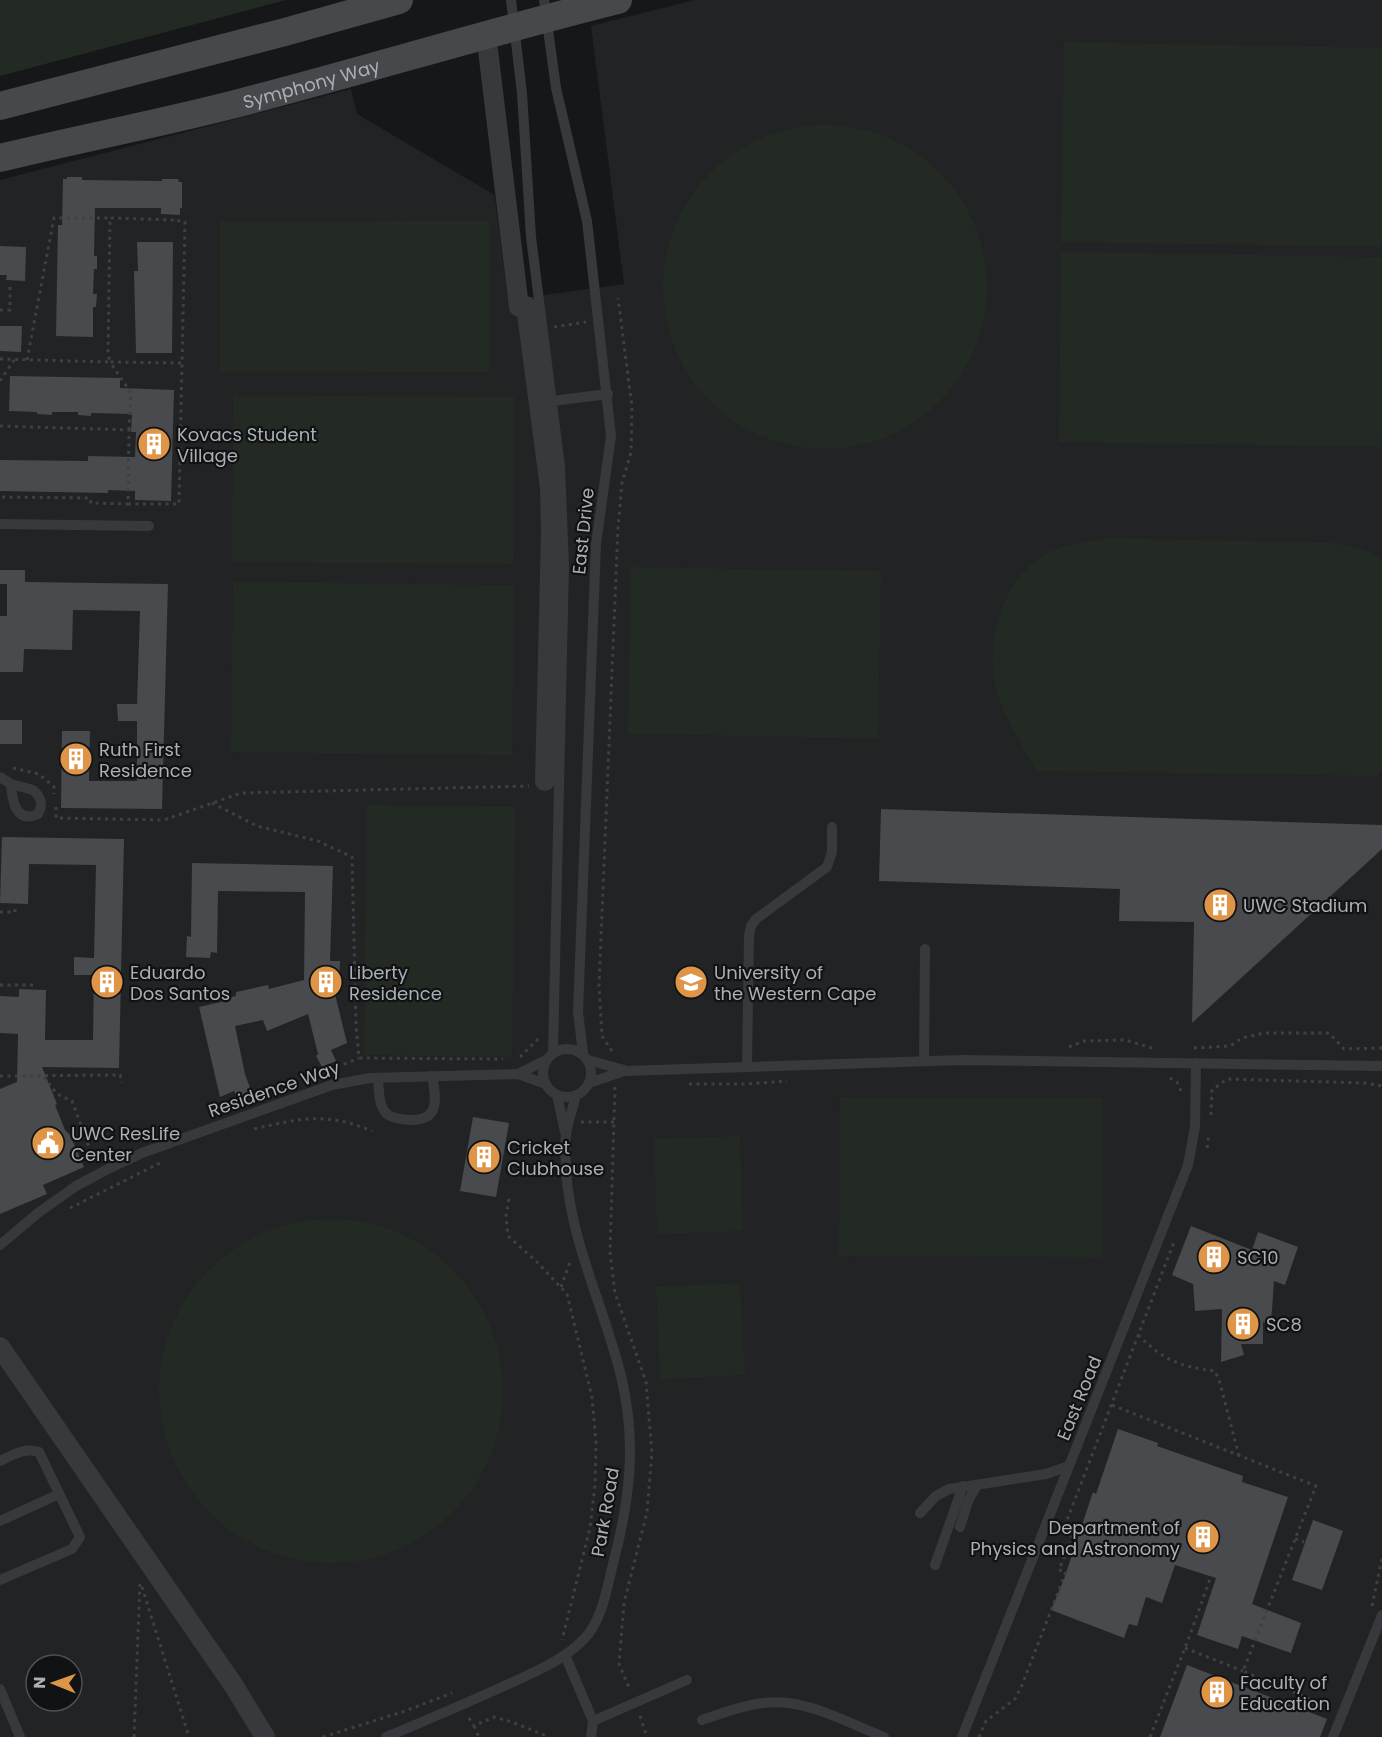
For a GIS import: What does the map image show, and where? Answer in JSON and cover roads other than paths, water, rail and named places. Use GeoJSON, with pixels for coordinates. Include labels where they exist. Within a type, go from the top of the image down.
{"type":"FeatureCollection","features":[{"type":"Feature","properties":{"kind":"main road"},"geometry":{"type":"LineString","coordinates":[[0,106],[399,0]]}},
{"type":"Feature","properties":{"kind":"main road","name":"Symphony Way"},"geometry":{"type":"LineString","coordinates":[[0,158],[232,105],[363,70],[513,13],[618,0]]}},
{"type":"Feature","properties":{"kind":"street"},"geometry":{"type":"LineString","coordinates":[[488,50],[519,307],[526,306],[550,488],[551,541],[545,781]]}},
{"type":"Feature","properties":{"kind":"street"},"geometry":{"type":"LineString","coordinates":[[0,1347],[234,1686],[265,1737]]}},
{"type":"Feature","properties":{"kind":"lane","name":"East Drive"},"geometry":{"type":"LineString","coordinates":[[545,9],[556,88],[587,221],[611,436],[599,513],[593,613],[578,1012],[585,1057]]}},
{"type":"Feature","properties":{"kind":"lane","name":"East Drive"},"geometry":{"type":"LineString","coordinates":[[513,13],[522,93],[531,237],[560,467],[564,565],[550,1056]]}},
{"type":"Feature","properties":{"kind":"lane"},"geometry":{"type":"LineString","coordinates":[[552,401],[608,394]]}},
{"type":"Feature","properties":{"kind":"lane"},"geometry":{"type":"LineString","coordinates":[[0,524],[149,526]]}},
{"type":"Feature","properties":{"kind":"lane"},"geometry":{"type":"LineString","coordinates":[[0,777],[11,784]]}},
{"type":"Feature","properties":{"kind":"lane"},"geometry":{"type":"LineString","coordinates":[[747,1066],[751,926],[763,912],[827,867],[832,852],[832,827]]}},
{"type":"Feature","properties":{"kind":"lane"},"geometry":{"type":"LineString","coordinates":[[924,1061],[925,949]]}},
{"type":"Feature","properties":{"kind":"lane"},"geometry":{"type":"LineString","coordinates":[[585,1057],[591,1067],[589,1083],[576,1095],[570,1097],[558,1095],[546,1084],[543,1073],[550,1056],[568,1048],[618,1071]]}},
{"type":"Feature","properties":{"kind":"lane","name":"Residence Way"},"geometry":{"type":"LineString","coordinates":[[518,1074],[550,1056]]}},
{"type":"Feature","properties":{"kind":"lane"},"geometry":{"type":"LineString","coordinates":[[589,1083],[618,1071],[924,1061],[1382,1066]]}},
{"type":"Feature","properties":{"kind":"lane","name":"East Road"},"geometry":{"type":"LineString","coordinates":[[962,1737],[1188,1165],[1195,1127],[1196,1063]]}},
{"type":"Feature","properties":{"kind":"lane","name":"Residence Way"},"geometry":{"type":"LineString","coordinates":[[0,1245],[76,1186],[142,1153],[332,1085],[359,1079],[518,1074],[546,1084]]}},
{"type":"Feature","properties":{"kind":"lane"},"geometry":{"type":"LineString","coordinates":[[378,1078],[381,1105],[386,1114],[397,1118],[418,1119],[425,1118],[432,1113],[435,1107],[436,1098],[432,1076]]}},
{"type":"Feature","properties":{"kind":"lane","name":"Park Road"},"geometry":{"type":"LineString","coordinates":[[386,1737],[434,1718],[539,1670],[565,1655],[585,1638],[596,1621],[604,1598],[628,1500],[631,1463],[630,1432],[621,1375],[580,1247],[568,1197],[566,1136],[558,1095]]}},
{"type":"Feature","properties":{"kind":"lane","name":"Park Road"},"geometry":{"type":"LineString","coordinates":[[566,1136],[576,1095]]}},
{"type":"Feature","properties":{"kind":"lane"},"geometry":{"type":"LineString","coordinates":[[0,1461],[24,1450],[31,1449],[39,1452],[80,1538],[72,1549],[0,1580]]}},
{"type":"Feature","properties":{"kind":"lane"},"geometry":{"type":"LineString","coordinates":[[920,1513],[941,1492],[963,1486],[1046,1474],[1070,1466]]}},
{"type":"Feature","properties":{"kind":"lane"},"geometry":{"type":"LineString","coordinates":[[960,1527],[968,1501],[977,1485]]}},
{"type":"Feature","properties":{"kind":"lane"},"geometry":{"type":"LineString","coordinates":[[935,1565],[963,1486]]}},
{"type":"Feature","properties":{"kind":"lane"},"geometry":{"type":"LineString","coordinates":[[0,1521],[59,1494]]}},
{"type":"Feature","properties":{"kind":"lane"},"geometry":{"type":"LineString","coordinates":[[1333,1737],[1382,1615]]}},
{"type":"Feature","properties":{"kind":"lane"},"geometry":{"type":"LineString","coordinates":[[565,1655],[593,1721],[591,1737]]}},
{"type":"Feature","properties":{"kind":"lane"},"geometry":{"type":"LineString","coordinates":[[593,1721],[687,1680]]}},
{"type":"Feature","properties":{"kind":"lane"},"geometry":{"type":"LineString","coordinates":[[0,1689],[20,1737]]}},
{"type":"Feature","properties":{"kind":"lane"},"geometry":{"type":"LineString","coordinates":[[702,1720],[757,1704],[786,1702],[812,1708],[884,1737]]}},
{"type":"Feature","properties":{"kind":"place","name":"Kovacs Student Village"},"geometry":{"type":"Point","coordinates":[154,444]}},
{"type":"Feature","properties":{"kind":"place","name":"Ruth First Residence"},"geometry":{"type":"Point","coordinates":[76,759]}},
{"type":"Feature","properties":{"kind":"place","name":"UWC Stadium"},"geometry":{"type":"Point","coordinates":[1220,905]}},
{"type":"Feature","properties":{"kind":"place","name":"Eduardo Dos Santos"},"geometry":{"type":"Point","coordinates":[107,982]}},
{"type":"Feature","properties":{"kind":"place","name":"Liberty Residence"},"geometry":{"type":"Point","coordinates":[326,982]}},
{"type":"Feature","properties":{"kind":"place","name":"University of the Western Cape"},"geometry":{"type":"Point","coordinates":[691,982]}},
{"type":"Feature","properties":{"kind":"place","name":"UWC ResLife Center"},"geometry":{"type":"Point","coordinates":[48,1143]}},
{"type":"Feature","properties":{"kind":"place","name":"Cricket Clubhouse"},"geometry":{"type":"Point","coordinates":[484,1157]}},
{"type":"Feature","properties":{"kind":"place","name":"SC10"},"geometry":{"type":"Point","coordinates":[1214,1257]}},
{"type":"Feature","properties":{"kind":"place","name":"SC8"},"geometry":{"type":"Point","coordinates":[1243,1324]}},
{"type":"Feature","properties":{"kind":"place","name":"Department of Physics and Astronomy"},"geometry":{"type":"Point","coordinates":[1203,1537]}},
{"type":"Feature","properties":{"kind":"place","name":"Faculty of Education"},"geometry":{"type":"Point","coordinates":[1217,1692]}}]}
